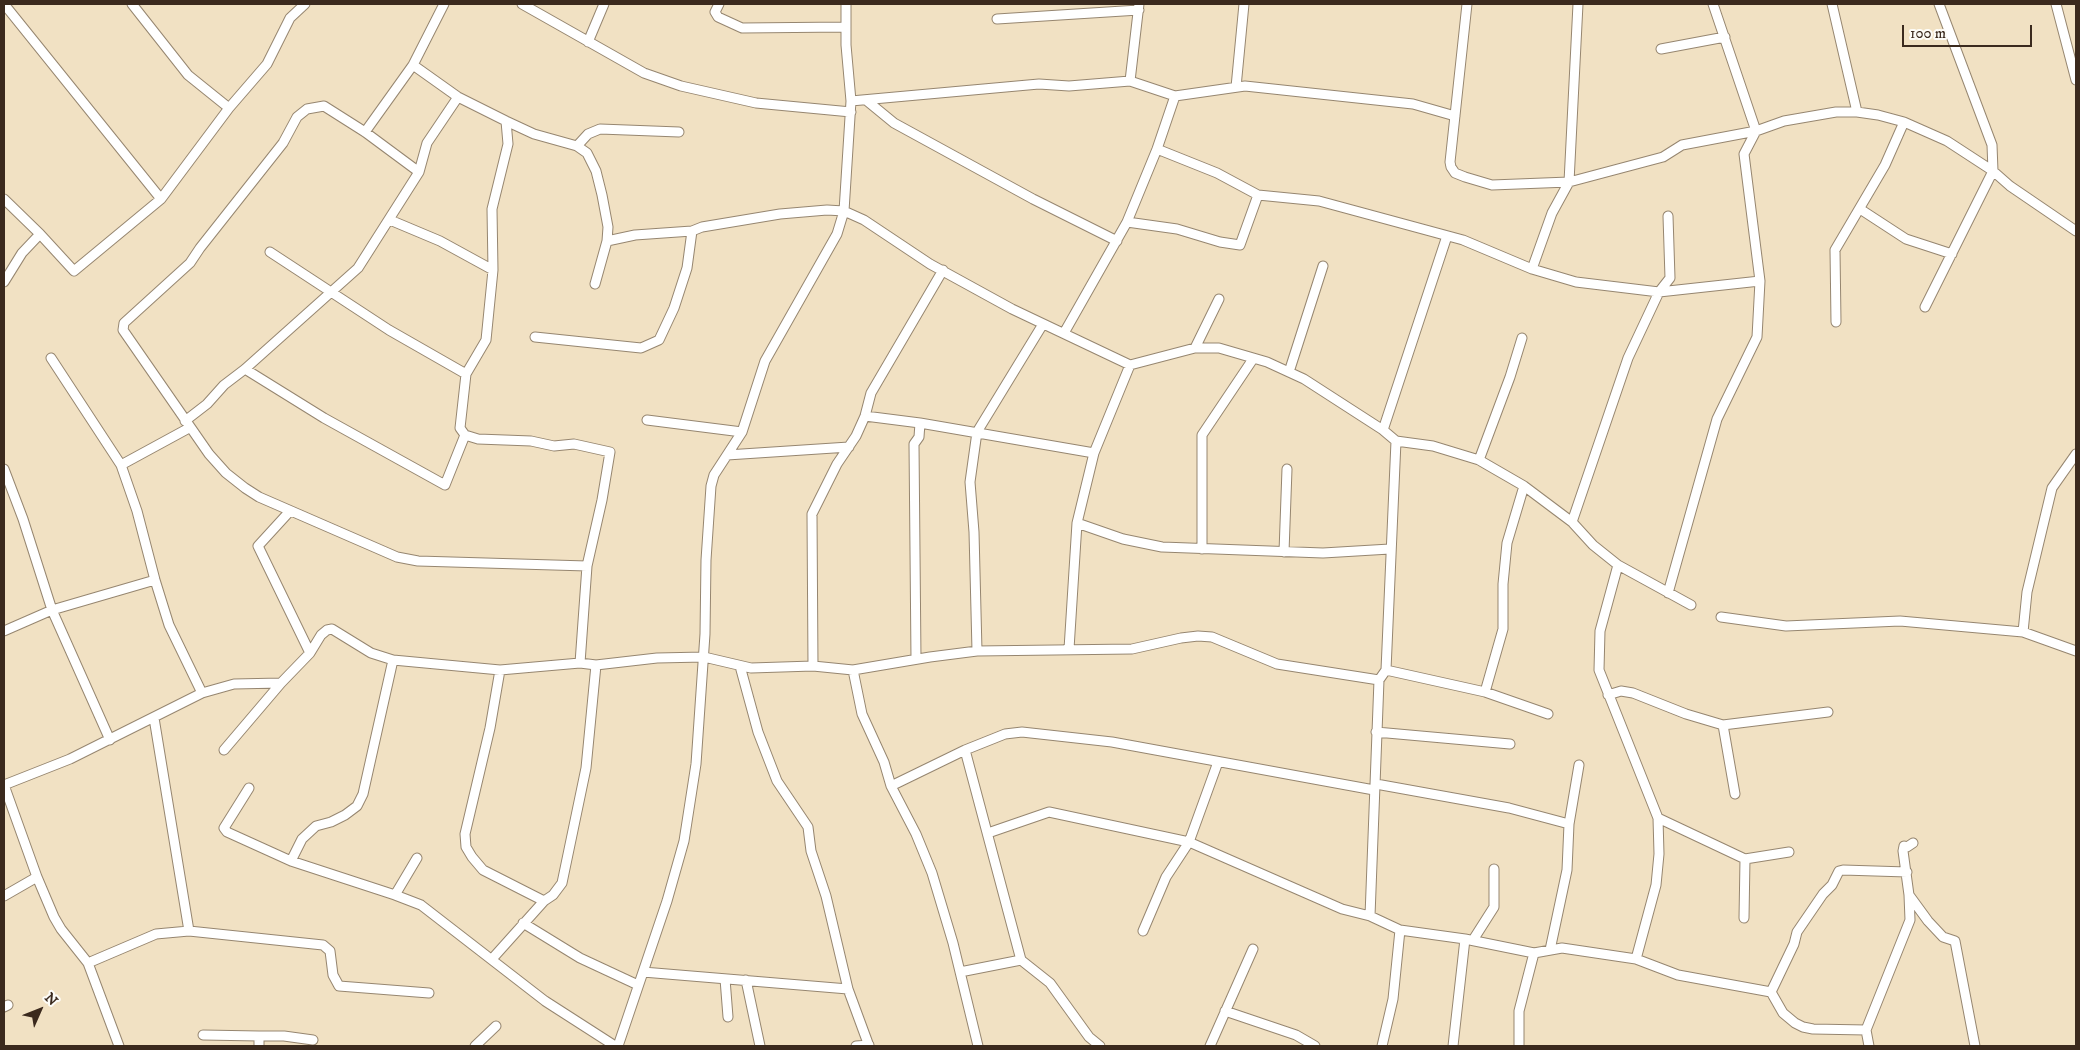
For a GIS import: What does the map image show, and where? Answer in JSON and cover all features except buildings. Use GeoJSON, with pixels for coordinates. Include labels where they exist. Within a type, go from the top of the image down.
{"type":"FeatureCollection","features":[{"type":"Feature","properties":{"kind":"street"},"geometry":{"type":"LineString","coordinates":[[4,4],[161,199]]}},
{"type":"Feature","properties":{"kind":"street"},"geometry":{"type":"LineString","coordinates":[[132,4],[188,75],[229,108]]}},
{"type":"Feature","properties":{"kind":"street"},"geometry":{"type":"LineString","coordinates":[[4,199],[74,270],[161,199],[229,108],[267,64],[290,18],[306,4]]}},
{"type":"Feature","properties":{"kind":"street"},"geometry":{"type":"LineString","coordinates":[[365,132],[413,64],[444,4]]}},
{"type":"Feature","properties":{"kind":"street"},"geometry":{"type":"LineString","coordinates":[[522,4],[644,73],[680,86],[756,102],[851,112]]}},
{"type":"Feature","properties":{"kind":"street"},"geometry":{"type":"LineString","coordinates":[[588,42],[604,4]]}},
{"type":"Feature","properties":{"kind":"street"},"geometry":{"type":"LineString","coordinates":[[719,4],[714,12],[718,17],[742,28],[846,27]]}},
{"type":"Feature","properties":{"kind":"street"},"geometry":{"type":"LineString","coordinates":[[249,788],[224,828],[231,835],[291,861],[396,895],[429,910],[545,1001],[617,1046],[667,901],[684,841],[696,764],[704,657],[706,560],[711,486],[714,475],[742,432],[765,361],[837,234],[844,212],[851,112],[846,4]]}},
{"type":"Feature","properties":{"kind":"street"},"geometry":{"type":"LineString","coordinates":[[1236,87],[1244,4]]}},
{"type":"Feature","properties":{"kind":"street"},"geometry":{"type":"LineString","coordinates":[[1467,4],[1450,162],[1455,173],[1492,185],[1569,182],[1663,157],[1682,145],[1756,131],[1784,120],[1836,112],[1857,112],[1878,114],[1904,122],[1947,142],[1993,170],[2010,186],[2076,231]]}},
{"type":"Feature","properties":{"kind":"street"},"geometry":{"type":"LineString","coordinates":[[1532,268],[1552,213],[1569,182],[1578,4]]}},
{"type":"Feature","properties":{"kind":"street"},"geometry":{"type":"LineString","coordinates":[[1668,593],[1717,419],[1757,337],[1760,281],[1744,154],[1756,131],[1713,4]]}},
{"type":"Feature","properties":{"kind":"street"},"geometry":{"type":"LineString","coordinates":[[1832,4],[1857,112]]}},
{"type":"Feature","properties":{"kind":"street"},"geometry":{"type":"LineString","coordinates":[[1925,307],[1993,170],[1992,145],[1939,4]]}},
{"type":"Feature","properties":{"kind":"street"},"geometry":{"type":"LineString","coordinates":[[2056,4],[2076,80]]}},
{"type":"Feature","properties":{"kind":"street"},"geometry":{"type":"LineString","coordinates":[[997,19],[1139,7],[1130,81]]}},
{"type":"Feature","properties":{"kind":"street"},"geometry":{"type":"LineString","coordinates":[[1661,49],[1724,37]]}},
{"type":"Feature","properties":{"kind":"street"},"geometry":{"type":"LineString","coordinates":[[413,64],[458,97],[506,122],[534,134],[577,146],[587,153],[596,171],[608,227],[607,241],[595,284]]}},
{"type":"Feature","properties":{"kind":"street"},"geometry":{"type":"LineString","coordinates":[[851,101],[1039,84],[1069,86],[1130,81],[1175,96],[1245,86],[1413,104],[1455,116]]}},
{"type":"Feature","properties":{"kind":"street"},"geometry":{"type":"LineString","coordinates":[[1064,333],[1127,222],[1157,149],[1175,96]]}},
{"type":"Feature","properties":{"kind":"street"},"geometry":{"type":"LineString","coordinates":[[121,465],[187,425],[224,385],[245,369],[358,268],[419,172],[427,143],[458,97]]}},
{"type":"Feature","properties":{"kind":"street"},"geometry":{"type":"LineString","coordinates":[[866,100],[894,123],[1033,199],[1117,241]]}},
{"type":"Feature","properties":{"kind":"street"},"geometry":{"type":"LineString","coordinates":[[419,172],[365,132],[324,106],[307,109],[297,117],[283,143],[190,263],[124,323],[123,330],[187,425],[209,454],[244,488],[290,511],[397,557],[418,561],[587,566]]}},
{"type":"Feature","properties":{"kind":"street"},"geometry":{"type":"LineString","coordinates":[[506,122],[508,144],[492,209],[493,270],[486,340],[466,374],[460,428],[465,435],[478,439],[531,441],[554,446],[574,444],[610,452],[602,500],[587,566],[580,663]]}},
{"type":"Feature","properties":{"kind":"street"},"geometry":{"type":"LineString","coordinates":[[1836,322],[1835,250],[1885,165],[1904,122]]}},
{"type":"Feature","properties":{"kind":"street"},"geometry":{"type":"LineString","coordinates":[[577,146],[588,134],[600,129],[679,132]]}},
{"type":"Feature","properties":{"kind":"street"},"geometry":{"type":"LineString","coordinates":[[1157,149],[1218,174],[1258,195],[1319,201],[1463,240],[1532,268],[1576,282],[1659,292],[1760,281]]}},
{"type":"Feature","properties":{"kind":"street"},"geometry":{"type":"LineString","coordinates":[[1127,222],[1177,229],[1220,242],[1240,245],[1258,195]]}},
{"type":"Feature","properties":{"kind":"street"},"geometry":{"type":"LineString","coordinates":[[1860,209],[1906,239],[1952,254]]}},
{"type":"Feature","properties":{"kind":"street"},"geometry":{"type":"LineString","coordinates":[[607,241],[635,235],[692,231],[702,227],[780,214],[827,210],[844,212],[864,220],[930,264],[1012,309],[1130,365],[1195,348],[1219,348],[1267,362],[1322,389],[1382,430],[1396,442],[1433,446],[1479,460],[1524,486],[1572,522],[1593,545],[1618,565],[1691,605]]}},
{"type":"Feature","properties":{"kind":"street"},"geometry":{"type":"LineString","coordinates":[[1572,522],[1628,358],[1659,292],[1670,278],[1668,216]]}},
{"type":"Feature","properties":{"kind":"street"},"geometry":{"type":"LineString","coordinates":[[390,220],[440,241],[493,270]]}},
{"type":"Feature","properties":{"kind":"street"},"geometry":{"type":"LineString","coordinates":[[536,338],[642,348],[659,340],[674,308],[687,268],[692,231]]}},
{"type":"Feature","properties":{"kind":"street"},"geometry":{"type":"LineString","coordinates":[[4,282],[22,253],[40,234]]}},
{"type":"Feature","properties":{"kind":"street"},"geometry":{"type":"LineString","coordinates":[[1382,430],[1447,236]]}},
{"type":"Feature","properties":{"kind":"street"},"geometry":{"type":"LineString","coordinates":[[270,252],[389,330],[466,374]]}},
{"type":"Feature","properties":{"kind":"street"},"geometry":{"type":"LineString","coordinates":[[1289,372],[1323,266]]}},
{"type":"Feature","properties":{"kind":"street"},"geometry":{"type":"LineString","coordinates":[[814,666],[812,514],[837,464],[849,447],[865,416],[871,393],[943,270]]}},
{"type":"Feature","properties":{"kind":"street"},"geometry":{"type":"LineString","coordinates":[[1195,348],[1219,299]]}},
{"type":"Feature","properties":{"kind":"street"},"geometry":{"type":"LineString","coordinates":[[977,651],[974,532],[970,482],[977,432],[1043,324]]}},
{"type":"Feature","properties":{"kind":"street"},"geometry":{"type":"LineString","coordinates":[[1479,460],[1510,377],[1522,338]]}},
{"type":"Feature","properties":{"kind":"street"},"geometry":{"type":"LineString","coordinates":[[50,358],[121,465],[137,511],[169,625],[202,693]]}},
{"type":"Feature","properties":{"kind":"street"},"geometry":{"type":"LineString","coordinates":[[1202,549],[1202,435],[1253,359]]}},
{"type":"Feature","properties":{"kind":"street"},"geometry":{"type":"LineString","coordinates":[[1069,649],[1076,523],[1094,453],[1130,365]]}},
{"type":"Feature","properties":{"kind":"street"},"geometry":{"type":"LineString","coordinates":[[245,369],[333,423],[446,485],[465,435]]}},
{"type":"Feature","properties":{"kind":"street"},"geometry":{"type":"LineString","coordinates":[[865,416],[977,432],[1094,453]]}},
{"type":"Feature","properties":{"kind":"street"},"geometry":{"type":"LineString","coordinates":[[647,420],[742,432]]}},
{"type":"Feature","properties":{"kind":"street"},"geometry":{"type":"LineString","coordinates":[[916,659],[914,444],[919,437],[920,423]]}},
{"type":"Feature","properties":{"kind":"street"},"geometry":{"type":"LineString","coordinates":[[1370,916],[1376,732],[1379,680],[1386,670],[1396,442]]}},
{"type":"Feature","properties":{"kind":"street"},"geometry":{"type":"LineString","coordinates":[[727,455],[849,447]]}},
{"type":"Feature","properties":{"kind":"street"},"geometry":{"type":"LineString","coordinates":[[2023,632],[2027,592],[2052,488],[2076,454]]}},
{"type":"Feature","properties":{"kind":"street"},"geometry":{"type":"LineString","coordinates":[[4,469],[23,519],[52,610],[110,740]]}},
{"type":"Feature","properties":{"kind":"street"},"geometry":{"type":"LineString","coordinates":[[1284,552],[1287,469]]}},
{"type":"Feature","properties":{"kind":"street"},"geometry":{"type":"LineString","coordinates":[[1485,692],[1503,629],[1503,584],[1507,543],[1524,486]]}},
{"type":"Feature","properties":{"kind":"street"},"geometry":{"type":"LineString","coordinates":[[290,511],[258,546],[310,653]]}},
{"type":"Feature","properties":{"kind":"street"},"geometry":{"type":"LineString","coordinates":[[1076,523],[1143,544],[1202,549],[1323,553],[1390,549]]}},
{"type":"Feature","properties":{"kind":"street"},"geometry":{"type":"LineString","coordinates":[[1618,565],[1600,631],[1599,670],[1658,818],[1659,854],[1656,885],[1636,959]]}},
{"type":"Feature","properties":{"kind":"street"},"geometry":{"type":"LineString","coordinates":[[4,631],[52,610],[155,580]]}},
{"type":"Feature","properties":{"kind":"street"},"geometry":{"type":"LineString","coordinates":[[1721,617],[1786,626],[1900,621],[2023,632],[2076,651]]}},
{"type":"Feature","properties":{"kind":"street"},"geometry":{"type":"LineString","coordinates":[[224,750],[281,683],[310,653],[321,635],[327,630],[332,629],[371,653],[393,660],[500,670],[580,663],[596,665],[657,658],[704,657],[751,668],[814,666],[853,670],[977,651],[1132,649],[1181,638],[1212,637],[1277,664],[1379,680]]}},
{"type":"Feature","properties":{"kind":"street"},"geometry":{"type":"LineString","coordinates":[[291,861],[302,839],[316,826],[331,822],[357,806],[363,794],[393,660]]}},
{"type":"Feature","properties":{"kind":"street"},"geometry":{"type":"LineString","coordinates":[[492,959],[523,923],[544,901],[553,895],[562,883],[586,768],[596,665]]}},
{"type":"Feature","properties":{"kind":"street"},"geometry":{"type":"LineString","coordinates":[[740,666],[758,732],[777,781],[808,827],[811,851],[826,896],[848,989],[869,1046],[856,1046]]}},
{"type":"Feature","properties":{"kind":"street"},"geometry":{"type":"LineString","coordinates":[[500,670],[490,728],[465,834],[466,846],[483,870],[544,901]]}},
{"type":"Feature","properties":{"kind":"street"},"geometry":{"type":"LineString","coordinates":[[853,670],[862,714],[884,762],[891,786],[916,834],[932,873],[960,972],[978,1046]]}},
{"type":"Feature","properties":{"kind":"street"},"geometry":{"type":"LineString","coordinates":[[1386,670],[1485,692],[1548,714]]}},
{"type":"Feature","properties":{"kind":"street"},"geometry":{"type":"LineString","coordinates":[[119,1046],[88,963],[61,929],[37,877],[4,785],[70,759],[202,693],[249,682],[281,683]]}},
{"type":"Feature","properties":{"kind":"street"},"geometry":{"type":"LineString","coordinates":[[1608,694],[1621,691],[1633,693],[1686,714],[1723,725],[1828,712]]}},
{"type":"Feature","properties":{"kind":"street"},"geometry":{"type":"LineString","coordinates":[[154,718],[189,931]]}},
{"type":"Feature","properties":{"kind":"street"},"geometry":{"type":"LineString","coordinates":[[1723,725],[1734,794]]}},
{"type":"Feature","properties":{"kind":"street"},"geometry":{"type":"LineString","coordinates":[[891,786],[965,750],[1005,734],[1035,732],[1112,742],[1218,762],[1510,808],[1569,824]]}},
{"type":"Feature","properties":{"kind":"street"},"geometry":{"type":"LineString","coordinates":[[1376,732],[1510,744]]}},
{"type":"Feature","properties":{"kind":"street"},"geometry":{"type":"LineString","coordinates":[[965,750],[1021,960],[1050,983],[1090,1037],[1100,1046]]}},
{"type":"Feature","properties":{"kind":"street"},"geometry":{"type":"LineString","coordinates":[[1143,931],[1166,877],[1189,842],[1218,762]]}},
{"type":"Feature","properties":{"kind":"street"},"geometry":{"type":"LineString","coordinates":[[1550,950],[1568,870],[1569,824],[1579,766]]}},
{"type":"Feature","properties":{"kind":"street"},"geometry":{"type":"LineString","coordinates":[[988,833],[1049,812],[1189,842],[1342,909],[1370,916],[1400,930],[1469,940],[1534,953],[1562,948],[1636,959],[1678,975],[1771,992],[1783,1013],[1795,1024],[1803,1027],[1813,1029],[1866,1030]]}},
{"type":"Feature","properties":{"kind":"street"},"geometry":{"type":"LineString","coordinates":[[1658,818],[1745,858],[1789,852]]}},
{"type":"Feature","properties":{"kind":"street"},"geometry":{"type":"LineString","coordinates":[[1869,1046],[1866,1030],[1910,920],[1907,872],[1903,851],[1904,846],[1913,843]]}},
{"type":"Feature","properties":{"kind":"street"},"geometry":{"type":"LineString","coordinates":[[396,895],[417,858]]}},
{"type":"Feature","properties":{"kind":"street"},"geometry":{"type":"LineString","coordinates":[[1744,918],[1745,858]]}},
{"type":"Feature","properties":{"kind":"street"},"geometry":{"type":"LineString","coordinates":[[1453,1046],[1469,940],[1494,908],[1494,869]]}},
{"type":"Feature","properties":{"kind":"street"},"geometry":{"type":"LineString","coordinates":[[1771,992],[1794,944],[1797,932],[1823,894],[1832,885],[1839,872],[1843,870],[1907,872]]}},
{"type":"Feature","properties":{"kind":"street"},"geometry":{"type":"LineString","coordinates":[[4,896],[37,877]]}},
{"type":"Feature","properties":{"kind":"street"},"geometry":{"type":"LineString","coordinates":[[1909,895],[1928,922],[1942,937],[1955,941],[1975,1046]]}},
{"type":"Feature","properties":{"kind":"street"},"geometry":{"type":"LineString","coordinates":[[523,923],[580,958],[638,985]]}},
{"type":"Feature","properties":{"kind":"street"},"geometry":{"type":"LineString","coordinates":[[1382,1046],[1393,999],[1400,930]]}},
{"type":"Feature","properties":{"kind":"street"},"geometry":{"type":"LineString","coordinates":[[88,963],[156,934],[189,931],[323,945],[330,951],[333,976],[339,986],[429,993]]}},
{"type":"Feature","properties":{"kind":"street"},"geometry":{"type":"LineString","coordinates":[[1210,1046],[1254,949]]}},
{"type":"Feature","properties":{"kind":"street"},"geometry":{"type":"LineString","coordinates":[[1518,1046],[1519,1011],[1534,953]]}},
{"type":"Feature","properties":{"kind":"street"},"geometry":{"type":"LineString","coordinates":[[960,972],[1021,960]]}},
{"type":"Feature","properties":{"kind":"street"},"geometry":{"type":"LineString","coordinates":[[643,972],[848,989]]}},
{"type":"Feature","properties":{"kind":"street"},"geometry":{"type":"LineString","coordinates":[[725,979],[728,1017]]}},
{"type":"Feature","properties":{"kind":"street"},"geometry":{"type":"LineString","coordinates":[[746,980],[760,1046]]}},
{"type":"Feature","properties":{"kind":"street"},"geometry":{"type":"LineString","coordinates":[[1225,1012],[1296,1035],[1315,1046]]}},
{"type":"Feature","properties":{"kind":"street"},"geometry":{"type":"LineString","coordinates":[[475,1046],[496,1026]]}},
{"type":"Feature","properties":{"kind":"street"},"geometry":{"type":"LineString","coordinates":[[203,1035],[284,1036],[313,1040]]}},
{"type":"Feature","properties":{"kind":"street"},"geometry":{"type":"LineString","coordinates":[[259,1036],[259,1046]]}}]}
